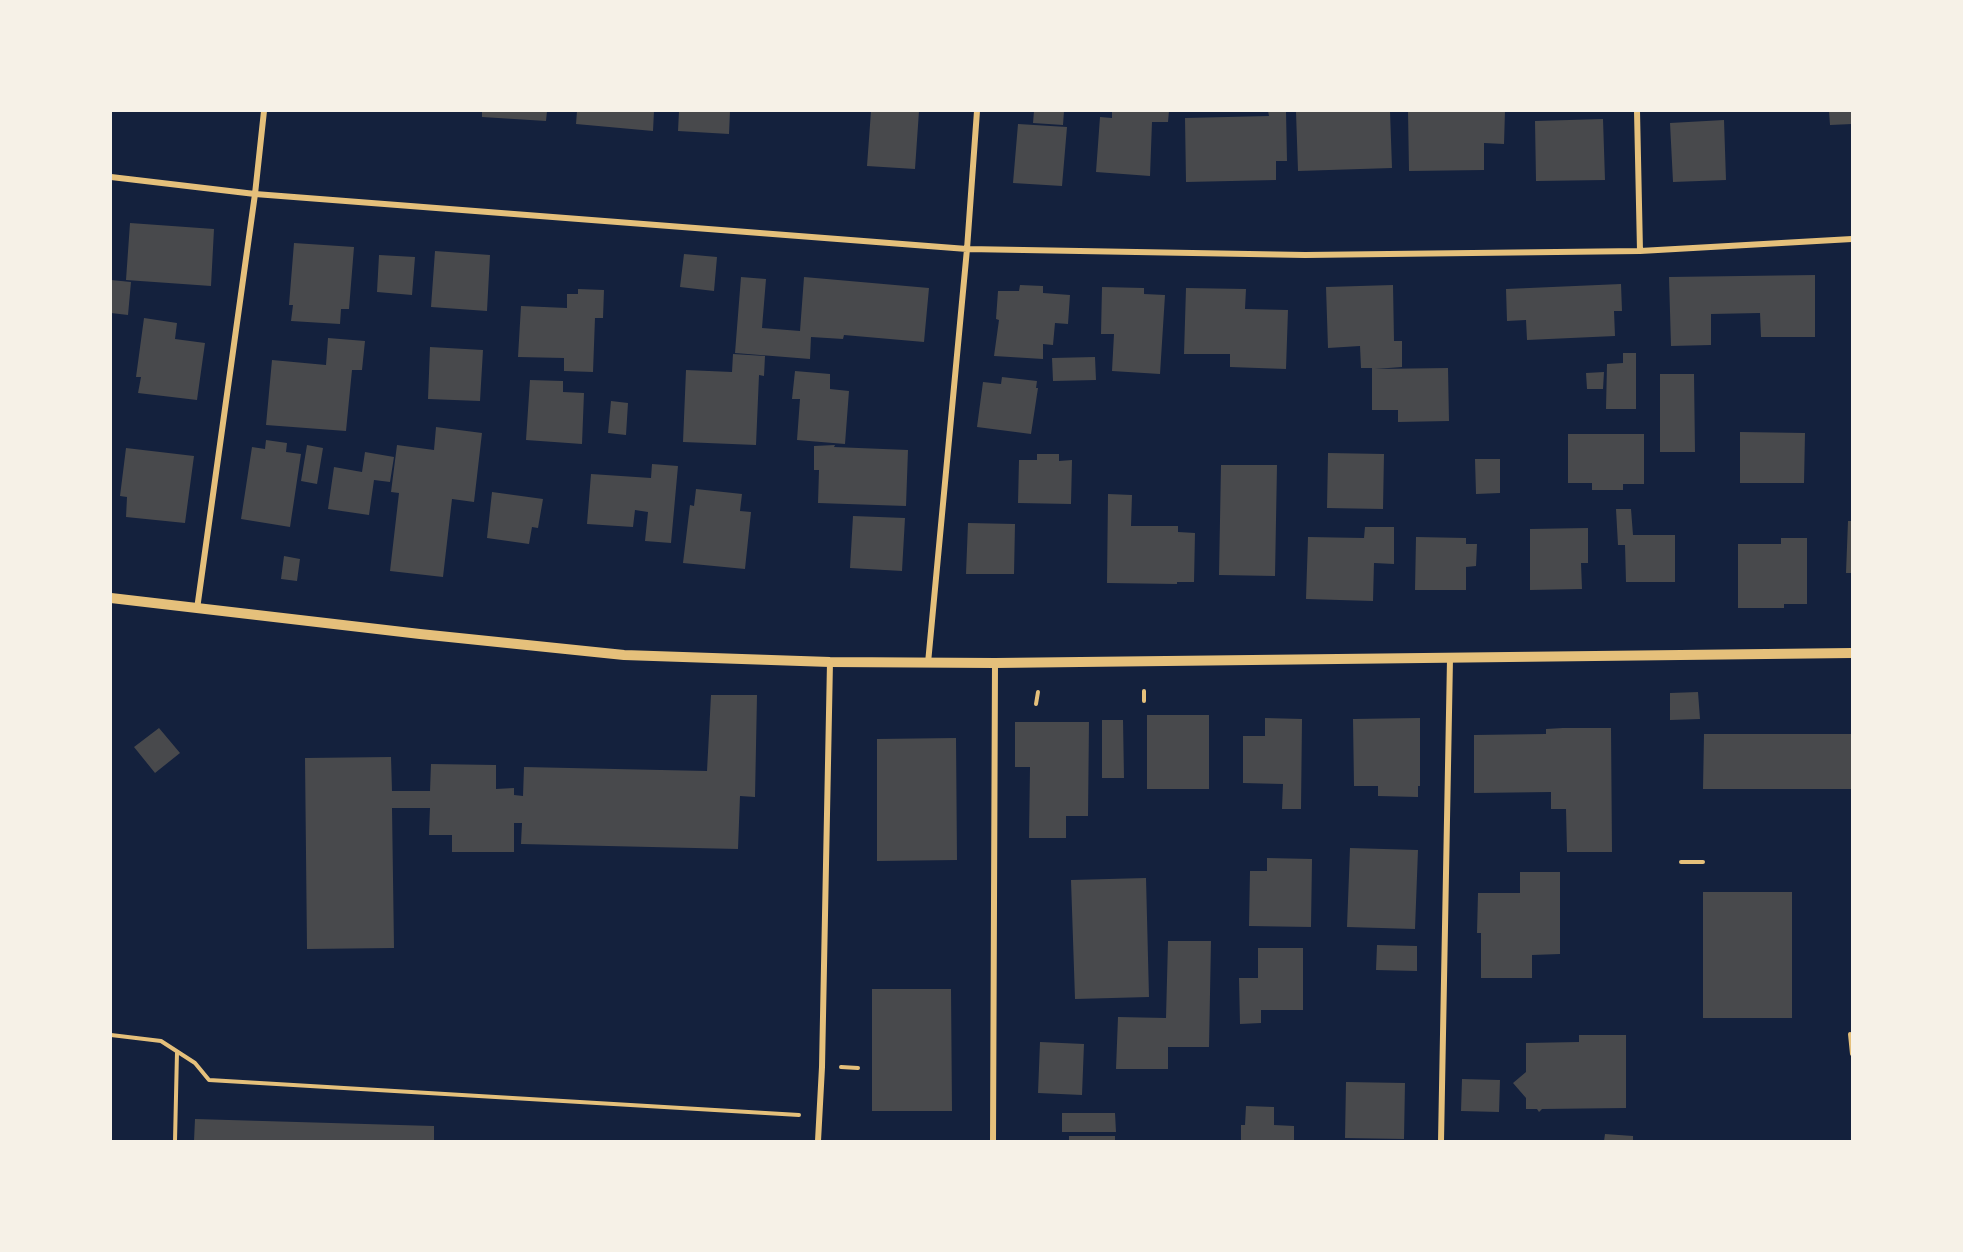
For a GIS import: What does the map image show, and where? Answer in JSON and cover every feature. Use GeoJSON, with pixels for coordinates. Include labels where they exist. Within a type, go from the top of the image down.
{"type":"FeatureCollection","features":[{"type":"Feature","properties":{"kind":"street"},"geometry":{"type":"LineString","coordinates":[[197,609],[255,194],[264,111]]}},
{"type":"Feature","properties":{"kind":"street"},"geometry":{"type":"LineString","coordinates":[[928,664],[967,249],[977,111]]}},
{"type":"Feature","properties":{"kind":"street"},"geometry":{"type":"LineString","coordinates":[[1637,111],[1640,251]]}},
{"type":"Feature","properties":{"kind":"street"},"geometry":{"type":"LineString","coordinates":[[111,177],[255,194],[967,249],[1275,255],[1640,251],[1852,239]]}},
{"type":"Feature","properties":{"kind":"street"},"geometry":{"type":"LineString","coordinates":[[111,598],[624,656],[928,664],[1852,653]]}},
{"type":"Feature","properties":{"kind":"street"},"geometry":{"type":"LineString","coordinates":[[1441,1141],[1450,658]]}},
{"type":"Feature","properties":{"kind":"street"},"geometry":{"type":"LineString","coordinates":[[818,1141],[830,662]]}},
{"type":"Feature","properties":{"kind":"street"},"geometry":{"type":"LineString","coordinates":[[993,1141],[995,663]]}},
{"type":"Feature","properties":{"kind":"path"},"geometry":{"type":"LineString","coordinates":[[1144,691],[1144,701]]}},
{"type":"Feature","properties":{"kind":"path"},"geometry":{"type":"LineString","coordinates":[[1036,704],[1038,692]]}},
{"type":"Feature","properties":{"kind":"path"},"geometry":{"type":"LineString","coordinates":[[1681,862],[1703,862]]}},
{"type":"Feature","properties":{"kind":"path"},"geometry":{"type":"LineString","coordinates":[[1850,1034],[1852,1054]]}},
{"type":"Feature","properties":{"kind":"path"},"geometry":{"type":"LineString","coordinates":[[111,1035],[161,1041],[195,1063],[209,1080],[820,1116]]}},
{"type":"Feature","properties":{"kind":"path"},"geometry":{"type":"LineString","coordinates":[[175,1141],[177,1051]]}},
{"type":"Feature","properties":{"kind":"building"},"geometry":{"type":"Polygon","coordinates":[[[482,111],[547,111],[546,121],[482,117],[482,111]]]}},
{"type":"Feature","properties":{"kind":"building"},"geometry":{"type":"Polygon","coordinates":[[[577,111],[654,111],[653,131],[576,124],[577,111]]]}},
{"type":"Feature","properties":{"kind":"building"},"geometry":{"type":"Polygon","coordinates":[[[679,111],[730,111],[729,134],[678,131],[679,111]]]}},
{"type":"Feature","properties":{"kind":"building"},"geometry":{"type":"Polygon","coordinates":[[[871,111],[919,111],[915,169],[867,166],[871,111]]]}},
{"type":"Feature","properties":{"kind":"building"},"geometry":{"type":"Polygon","coordinates":[[[1034,111],[1064,111],[1063,125],[1033,123],[1034,111]]]}},
{"type":"Feature","properties":{"kind":"building"},"geometry":{"type":"Polygon","coordinates":[[[1112,111],[1169,111],[1168,122],[1152,122],[1150,176],[1096,172],[1100,117],[1112,118],[1112,111]]]}},
{"type":"Feature","properties":{"kind":"building"},"geometry":{"type":"Polygon","coordinates":[[[1268,111],[1286,111],[1287,161],[1276,161],[1276,180],[1186,182],[1185,118],[1269,116],[1268,111]]]}},
{"type":"Feature","properties":{"kind":"building"},"geometry":{"type":"Polygon","coordinates":[[[1390,111],[1392,168],[1298,171],[1296,112],[1390,111]]]}},
{"type":"Feature","properties":{"kind":"building"},"geometry":{"type":"Polygon","coordinates":[[[1408,111],[1505,111],[1504,144],[1484,143],[1484,170],[1409,171],[1408,111]]]}},
{"type":"Feature","properties":{"kind":"building"},"geometry":{"type":"Polygon","coordinates":[[[1829,111],[1852,111],[1852,124],[1830,125],[1829,111]]]}},
{"type":"Feature","properties":{"kind":"building"},"geometry":{"type":"Polygon","coordinates":[[[1603,119],[1605,180],[1536,181],[1535,121],[1603,119]]]}},
{"type":"Feature","properties":{"kind":"building"},"geometry":{"type":"Polygon","coordinates":[[[1724,120],[1726,180],[1673,182],[1670,123],[1724,120]]]}},
{"type":"Feature","properties":{"kind":"building"},"geometry":{"type":"Polygon","coordinates":[[[1018,124],[1067,127],[1062,186],[1013,183],[1018,124]]]}},
{"type":"Feature","properties":{"kind":"building"},"geometry":{"type":"Polygon","coordinates":[[[130,223],[214,229],[211,286],[126,280],[130,223]]]}},
{"type":"Feature","properties":{"kind":"building"},"geometry":{"type":"Polygon","coordinates":[[[294,243],[354,247],[349,309],[341,309],[340,324],[291,321],[293,305],[289,305],[294,243]]]}},
{"type":"Feature","properties":{"kind":"building"},"geometry":{"type":"Polygon","coordinates":[[[435,251],[490,255],[487,311],[431,307],[435,251]]]}},
{"type":"Feature","properties":{"kind":"building"},"geometry":{"type":"Polygon","coordinates":[[[684,254],[717,257],[714,291],[680,287],[684,254]]]}},
{"type":"Feature","properties":{"kind":"building"},"geometry":{"type":"Polygon","coordinates":[[[379,255],[415,257],[412,295],[377,292],[379,255]]]}},
{"type":"Feature","properties":{"kind":"building"},"geometry":{"type":"Polygon","coordinates":[[[1815,275],[1815,337],[1761,337],[1760,313],[1711,314],[1711,345],[1671,346],[1669,277],[1815,275]]]}},
{"type":"Feature","properties":{"kind":"building"},"geometry":{"type":"Polygon","coordinates":[[[741,277],[766,279],[762,328],[800,331],[804,277],[929,288],[924,342],[844,335],[843,339],[811,337],[810,359],[735,353],[741,277]]]}},
{"type":"Feature","properties":{"kind":"building"},"geometry":{"type":"Polygon","coordinates":[[[111,280],[131,282],[128,315],[111,313],[111,280]]]}},
{"type":"Feature","properties":{"kind":"building"},"geometry":{"type":"Polygon","coordinates":[[[1621,284],[1622,311],[1614,311],[1615,336],[1527,340],[1526,320],[1507,321],[1506,289],[1621,284]]]}},
{"type":"Feature","properties":{"kind":"building"},"geometry":{"type":"Polygon","coordinates":[[[1020,285],[1043,286],[1043,293],[1070,295],[1068,324],[1055,323],[1053,345],[1043,344],[1043,359],[994,356],[999,320],[996,319],[998,291],[1019,291],[1020,285]]]}},
{"type":"Feature","properties":{"kind":"building"},"geometry":{"type":"Polygon","coordinates":[[[1393,285],[1394,341],[1402,341],[1402,367],[1375,369],[1448,368],[1449,421],[1398,422],[1398,410],[1372,410],[1372,368],[1361,368],[1360,346],[1328,348],[1326,287],[1393,285]]]}},
{"type":"Feature","properties":{"kind":"building"},"geometry":{"type":"Polygon","coordinates":[[[1102,287],[1144,288],[1144,294],[1165,295],[1160,374],[1112,371],[1114,334],[1101,334],[1102,287]]]}},
{"type":"Feature","properties":{"kind":"building"},"geometry":{"type":"Polygon","coordinates":[[[1186,288],[1246,289],[1245,309],[1288,310],[1286,369],[1230,367],[1230,354],[1184,354],[1186,288]]]}},
{"type":"Feature","properties":{"kind":"building"},"geometry":{"type":"Polygon","coordinates":[[[578,289],[604,290],[603,318],[595,318],[593,372],[564,371],[564,358],[518,357],[521,306],[567,308],[567,294],[578,294],[578,289]]]}},
{"type":"Feature","properties":{"kind":"building"},"geometry":{"type":"Polygon","coordinates":[[[144,318],[177,323],[175,339],[205,343],[197,400],[138,393],[141,377],[136,377],[144,318]]]}},
{"type":"Feature","properties":{"kind":"building"},"geometry":{"type":"Polygon","coordinates":[[[328,338],[365,341],[362,370],[352,370],[346,431],[266,425],[272,360],[326,365],[328,338]]]}},
{"type":"Feature","properties":{"kind":"building"},"geometry":{"type":"Polygon","coordinates":[[[430,347],[483,350],[480,401],[428,399],[430,347]]]}},
{"type":"Feature","properties":{"kind":"building"},"geometry":{"type":"Polygon","coordinates":[[[1623,353],[1636,353],[1636,409],[1606,409],[1607,364],[1623,363],[1623,353]]]}},
{"type":"Feature","properties":{"kind":"building"},"geometry":{"type":"Polygon","coordinates":[[[733,354],[765,356],[764,376],[759,375],[756,445],[683,442],[686,370],[732,372],[733,354]]]}},
{"type":"Feature","properties":{"kind":"building"},"geometry":{"type":"Polygon","coordinates":[[[1095,357],[1096,380],[1053,381],[1052,358],[1095,357]]]}},
{"type":"Feature","properties":{"kind":"building"},"geometry":{"type":"Polygon","coordinates":[[[795,371],[830,374],[830,389],[849,391],[845,444],[797,440],[800,399],[792,399],[795,371]]]}},
{"type":"Feature","properties":{"kind":"building"},"geometry":{"type":"Polygon","coordinates":[[[1604,372],[1603,389],[1587,389],[1586,373],[1604,372]]]}},
{"type":"Feature","properties":{"kind":"building"},"geometry":{"type":"Polygon","coordinates":[[[1660,374],[1694,374],[1695,452],[1660,452],[1660,374]]]}},
{"type":"Feature","properties":{"kind":"building"},"geometry":{"type":"Polygon","coordinates":[[[1002,377],[1037,381],[1031,434],[977,427],[983,382],[1001,384],[1002,377]]]}},
{"type":"Feature","properties":{"kind":"building"},"geometry":{"type":"Polygon","coordinates":[[[530,380],[563,381],[563,392],[584,393],[582,444],[526,440],[530,380]]]}},
{"type":"Feature","properties":{"kind":"building"},"geometry":{"type":"Polygon","coordinates":[[[611,401],[628,403],[626,435],[608,433],[611,401]]]}},
{"type":"Feature","properties":{"kind":"building"},"geometry":{"type":"Polygon","coordinates":[[[436,427],[482,433],[474,502],[452,499],[443,577],[390,571],[399,493],[391,492],[397,445],[434,450],[436,427]]]}},
{"type":"Feature","properties":{"kind":"building"},"geometry":{"type":"Polygon","coordinates":[[[1740,432],[1805,433],[1804,483],[1740,483],[1740,432]]]}},
{"type":"Feature","properties":{"kind":"building"},"geometry":{"type":"Polygon","coordinates":[[[1568,434],[1644,434],[1644,484],[1623,484],[1623,490],[1592,490],[1592,483],[1568,483],[1568,434]]]}},
{"type":"Feature","properties":{"kind":"building"},"geometry":{"type":"Polygon","coordinates":[[[266,440],[287,443],[286,452],[301,454],[290,527],[241,519],[252,447],[265,449],[266,440]]]}},
{"type":"Feature","properties":{"kind":"building"},"geometry":{"type":"Polygon","coordinates":[[[307,445],[323,448],[317,484],[301,481],[307,445]]]}},
{"type":"Feature","properties":{"kind":"building"},"geometry":{"type":"Polygon","coordinates":[[[835,445],[834,447],[908,450],[906,506],[818,503],[819,470],[814,470],[814,446],[835,445]]]}},
{"type":"Feature","properties":{"kind":"building"},"geometry":{"type":"Polygon","coordinates":[[[126,448],[194,456],[185,523],[126,517],[127,497],[120,496],[126,448]]]}},
{"type":"Feature","properties":{"kind":"building"},"geometry":{"type":"Polygon","coordinates":[[[365,452],[394,457],[390,482],[374,480],[369,515],[328,509],[334,467],[362,472],[365,452]]]}},
{"type":"Feature","properties":{"kind":"building"},"geometry":{"type":"Polygon","coordinates":[[[1328,453],[1384,454],[1383,509],[1327,508],[1328,453]]]}},
{"type":"Feature","properties":{"kind":"building"},"geometry":{"type":"Polygon","coordinates":[[[1037,454],[1059,454],[1059,461],[1072,460],[1071,504],[1018,503],[1019,460],[1037,460],[1037,454]]]}},
{"type":"Feature","properties":{"kind":"building"},"geometry":{"type":"Polygon","coordinates":[[[1475,459],[1500,459],[1500,493],[1476,494],[1475,459]]]}},
{"type":"Feature","properties":{"kind":"building"},"geometry":{"type":"Polygon","coordinates":[[[652,464],[678,466],[671,543],[645,541],[648,512],[635,510],[633,527],[587,524],[591,474],[651,478],[652,464]]]}},
{"type":"Feature","properties":{"kind":"building"},"geometry":{"type":"Polygon","coordinates":[[[1221,465],[1277,465],[1275,576],[1219,575],[1221,465]]]}},
{"type":"Feature","properties":{"kind":"building"},"geometry":{"type":"Polygon","coordinates":[[[696,489],[742,494],[740,511],[751,512],[745,569],[683,563],[690,505],[694,506],[696,489]]]}},
{"type":"Feature","properties":{"kind":"building"},"geometry":{"type":"Polygon","coordinates":[[[492,492],[543,499],[538,528],[532,527],[529,544],[487,538],[492,492]]]}},
{"type":"Feature","properties":{"kind":"building"},"geometry":{"type":"Polygon","coordinates":[[[1108,494],[1132,495],[1131,526],[1178,526],[1178,532],[1195,533],[1194,582],[1177,582],[1177,584],[1107,583],[1108,494]]]}},
{"type":"Feature","properties":{"kind":"building"},"geometry":{"type":"Polygon","coordinates":[[[1616,509],[1631,509],[1633,535],[1675,535],[1675,582],[1626,582],[1625,545],[1618,545],[1616,509]]]}},
{"type":"Feature","properties":{"kind":"building"},"geometry":{"type":"Polygon","coordinates":[[[853,516],[905,518],[902,571],[850,568],[853,516]]]}},
{"type":"Feature","properties":{"kind":"building"},"geometry":{"type":"Polygon","coordinates":[[[1848,521],[1852,521],[1852,573],[1846,573],[1848,521]]]}},
{"type":"Feature","properties":{"kind":"building"},"geometry":{"type":"Polygon","coordinates":[[[968,523],[1015,524],[1014,574],[966,574],[968,523]]]}},
{"type":"Feature","properties":{"kind":"building"},"geometry":{"type":"Polygon","coordinates":[[[1365,527],[1394,527],[1394,564],[1374,563],[1373,601],[1306,599],[1308,537],[1364,538],[1365,527]]]}},
{"type":"Feature","properties":{"kind":"building"},"geometry":{"type":"Polygon","coordinates":[[[1588,528],[1588,563],[1581,563],[1582,589],[1530,590],[1530,529],[1588,528]]]}},
{"type":"Feature","properties":{"kind":"building"},"geometry":{"type":"Polygon","coordinates":[[[1416,537],[1466,538],[1466,544],[1477,544],[1476,566],[1466,567],[1466,590],[1415,590],[1416,537]]]}},
{"type":"Feature","properties":{"kind":"building"},"geometry":{"type":"Polygon","coordinates":[[[1781,538],[1807,538],[1807,604],[1784,604],[1784,608],[1738,608],[1738,544],[1781,544],[1781,538]]]}},
{"type":"Feature","properties":{"kind":"building"},"geometry":{"type":"Polygon","coordinates":[[[284,556],[300,559],[297,581],[281,579],[284,556]]]}},
{"type":"Feature","properties":{"kind":"building"},"geometry":{"type":"Polygon","coordinates":[[[1698,692],[1700,719],[1670,720],[1670,693],[1698,692]]]}},
{"type":"Feature","properties":{"kind":"building"},"geometry":{"type":"Polygon","coordinates":[[[711,695],[757,695],[755,797],[740,796],[738,849],[521,844],[522,823],[514,823],[514,852],[452,852],[452,835],[429,835],[430,808],[392,808],[394,948],[307,949],[305,758],[391,757],[392,791],[430,791],[431,764],[496,765],[496,789],[514,788],[514,795],[523,796],[524,767],[707,771],[711,695]]]}},
{"type":"Feature","properties":{"kind":"building"},"geometry":{"type":"Polygon","coordinates":[[[1147,715],[1209,715],[1209,789],[1147,789],[1147,715]]]}},
{"type":"Feature","properties":{"kind":"building"},"geometry":{"type":"Polygon","coordinates":[[[1265,718],[1302,719],[1301,809],[1282,809],[1283,784],[1243,783],[1243,736],[1265,736],[1265,718]]]}},
{"type":"Feature","properties":{"kind":"building"},"geometry":{"type":"Polygon","coordinates":[[[1420,718],[1418,797],[1378,796],[1378,786],[1354,786],[1353,719],[1420,718]]]}},
{"type":"Feature","properties":{"kind":"building"},"geometry":{"type":"Polygon","coordinates":[[[1102,720],[1123,720],[1124,778],[1102,778],[1102,720]]]}},
{"type":"Feature","properties":{"kind":"building"},"geometry":{"type":"Polygon","coordinates":[[[1015,722],[1089,722],[1088,816],[1066,816],[1066,838],[1029,838],[1030,767],[1015,767],[1015,722]]]}},
{"type":"Feature","properties":{"kind":"building"},"geometry":{"type":"Polygon","coordinates":[[[159,728],[180,753],[155,773],[134,747],[159,728]]]}},
{"type":"Feature","properties":{"kind":"building"},"geometry":{"type":"Polygon","coordinates":[[[1611,728],[1612,852],[1567,852],[1566,809],[1551,809],[1551,792],[1474,793],[1474,735],[1546,734],[1546,729],[1611,728]]]}},
{"type":"Feature","properties":{"kind":"building"},"geometry":{"type":"Polygon","coordinates":[[[1704,734],[1852,734],[1852,789],[1703,789],[1704,734]]]}},
{"type":"Feature","properties":{"kind":"building"},"geometry":{"type":"Polygon","coordinates":[[[956,738],[957,860],[877,861],[877,739],[956,738]]]}},
{"type":"Feature","properties":{"kind":"building"},"geometry":{"type":"Polygon","coordinates":[[[1350,848],[1418,850],[1415,929],[1347,927],[1350,848]]]}},
{"type":"Feature","properties":{"kind":"building"},"geometry":{"type":"Polygon","coordinates":[[[1267,858],[1312,859],[1311,927],[1249,926],[1250,871],[1267,871],[1267,858]]]}},
{"type":"Feature","properties":{"kind":"building"},"geometry":{"type":"Polygon","coordinates":[[[1520,872],[1560,872],[1560,954],[1532,955],[1532,978],[1481,978],[1481,933],[1477,933],[1478,893],[1520,893],[1520,872]]]}},
{"type":"Feature","properties":{"kind":"building"},"geometry":{"type":"Polygon","coordinates":[[[1146,878],[1149,997],[1075,999],[1071,880],[1146,878]]]}},
{"type":"Feature","properties":{"kind":"building"},"geometry":{"type":"Polygon","coordinates":[[[1703,892],[1792,892],[1792,1018],[1703,1018],[1703,892]]]}},
{"type":"Feature","properties":{"kind":"building"},"geometry":{"type":"Polygon","coordinates":[[[1168,941],[1211,941],[1209,1047],[1168,1047],[1168,1069],[1116,1069],[1118,1017],[1166,1018],[1168,941]]]}},
{"type":"Feature","properties":{"kind":"building"},"geometry":{"type":"Polygon","coordinates":[[[1377,945],[1417,946],[1417,971],[1376,970],[1377,945]]]}},
{"type":"Feature","properties":{"kind":"building"},"geometry":{"type":"Polygon","coordinates":[[[1258,948],[1303,948],[1303,1010],[1261,1010],[1261,1023],[1240,1024],[1239,978],[1258,978],[1258,948]]]}},
{"type":"Feature","properties":{"kind":"building"},"geometry":{"type":"Polygon","coordinates":[[[872,989],[951,989],[952,1111],[872,1111],[872,989]]]}},
{"type":"Feature","properties":{"kind":"building"},"geometry":{"type":"Polygon","coordinates":[[[1579,1035],[1626,1035],[1626,1108],[1542,1109],[1539,1112],[1537,1109],[1526,1109],[1526,1098],[1513,1083],[1526,1072],[1526,1043],[1579,1042],[1579,1035]]]}},
{"type":"Feature","properties":{"kind":"building"},"geometry":{"type":"Polygon","coordinates":[[[1040,1042],[1084,1044],[1082,1095],[1038,1093],[1040,1042]]]}},
{"type":"Feature","properties":{"kind":"building"},"geometry":{"type":"Polygon","coordinates":[[[1462,1079],[1500,1080],[1499,1112],[1461,1111],[1462,1079]]]}},
{"type":"Feature","properties":{"kind":"building"},"geometry":{"type":"Polygon","coordinates":[[[1346,1082],[1405,1083],[1404,1139],[1345,1138],[1346,1082]]]}},
{"type":"Feature","properties":{"kind":"building"},"geometry":{"type":"Polygon","coordinates":[[[1246,1106],[1274,1107],[1274,1125],[1294,1126],[1294,1141],[1241,1141],[1241,1125],[1245,1125],[1246,1106]]]}},
{"type":"Feature","properties":{"kind":"building"},"geometry":{"type":"Polygon","coordinates":[[[1062,1113],[1115,1113],[1116,1132],[1062,1132],[1062,1113]]]}},
{"type":"Feature","properties":{"kind":"building"},"geometry":{"type":"Polygon","coordinates":[[[195,1119],[434,1126],[434,1141],[194,1141],[195,1119]]]}},
{"type":"Feature","properties":{"kind":"building"},"geometry":{"type":"Polygon","coordinates":[[[1605,1134],[1633,1136],[1633,1141],[1604,1141],[1605,1134]]]}},
{"type":"Feature","properties":{"kind":"building"},"geometry":{"type":"Polygon","coordinates":[[[1069,1136],[1115,1136],[1115,1141],[1069,1141],[1069,1136]]]}}]}
